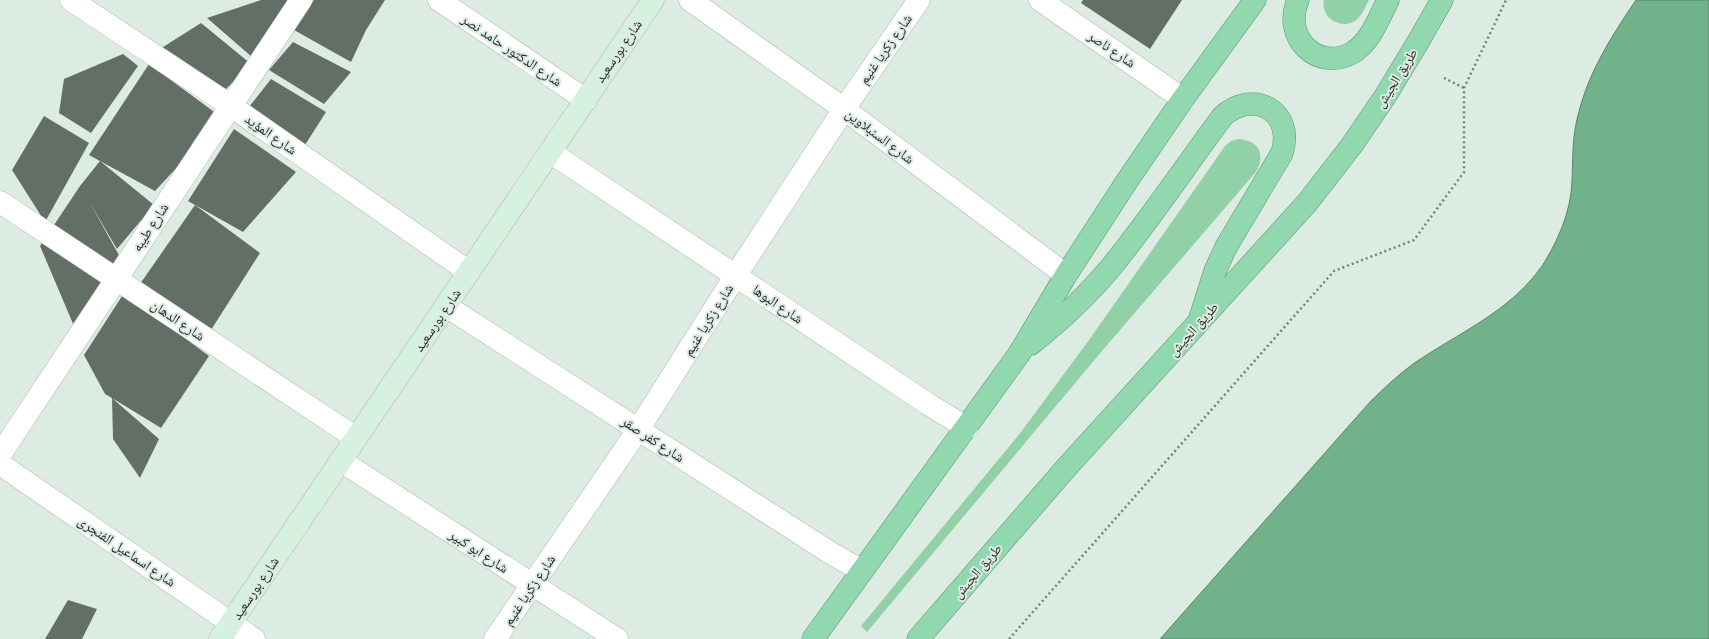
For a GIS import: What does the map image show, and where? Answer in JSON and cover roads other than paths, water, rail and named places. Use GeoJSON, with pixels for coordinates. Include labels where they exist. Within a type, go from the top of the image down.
{"type":"FeatureCollection","features":[{"type":"Feature","properties":{"kind":"highway"},"geometry":{"type":"LineString","coordinates":[[812,639],[967,428],[1019,354],[1066,275],[1184,99],[1255,0]]}},
{"type":"Feature","properties":{"kind":"highway"},"geometry":{"type":"LineString","coordinates":[[1298,0],[1293,19],[1294,32],[1300,42],[1310,51],[1319,56],[1330,58],[1342,57],[1352,53],[1361,46],[1368,37],[1388,0]]}},
{"type":"Feature","properties":{"kind":"highway","name":"طريق الجيش"},"geometry":{"type":"LineString","coordinates":[[918,639],[1066,468],[1307,203],[1352,145],[1402,69],[1442,0]]}},
{"type":"Feature","properties":{"kind":"highway"},"geometry":{"type":"LineString","coordinates":[[1019,354],[1052,327],[1083,298],[1111,267],[1166,196],[1222,117],[1239,105],[1249,103],[1259,104],[1272,111],[1282,123],[1285,133],[1285,143],[1282,153],[1226,247],[1206,297],[1199,323]]}},
{"type":"Feature","properties":{"kind":"main road","name":"شارع بورسعيد"},"geometry":{"type":"LineString","coordinates":[[226,631],[653,0]]}},
{"type":"Feature","properties":{"kind":"street","name":"شارع المؤيد"},"geometry":{"type":"LineString","coordinates":[[71,0],[230,106],[469,272]]}},
{"type":"Feature","properties":{"kind":"street","name":"شارع طيبه"},"geometry":{"type":"LineString","coordinates":[[0,455],[301,0]]}},
{"type":"Feature","properties":{"kind":"street","name":"شارع الدكتور حامد نصر"},"geometry":{"type":"LineString","coordinates":[[439,0],[586,100]]}},
{"type":"Feature","properties":{"kind":"street","name":"شارع السنبلاوين"},"geometry":{"type":"LineString","coordinates":[[690,0],[844,109],[1066,275]]}},
{"type":"Feature","properties":{"kind":"street","name":"شارع زكريا غنيم"},"geometry":{"type":"LineString","coordinates":[[495,639],[638,430],[736,275],[844,109],[919,0]]}},
{"type":"Feature","properties":{"kind":"street","name":"شارع ناصر"},"geometry":{"type":"LineString","coordinates":[[1040,0],[1184,99]]}},
{"type":"Feature","properties":{"kind":"street","name":"شارع البوها"},"geometry":{"type":"LineString","coordinates":[[550,152],[928,404],[967,428]]}},
{"type":"Feature","properties":{"kind":"street","name":"شارع الدهان"},"geometry":{"type":"LineString","coordinates":[[0,202],[356,438]]}},
{"type":"Feature","properties":{"kind":"street","name":"شارع كفر صقر"},"geometry":{"type":"LineString","coordinates":[[446,306],[829,552],[862,571]]}},
{"type":"Feature","properties":{"kind":"street","name":"شارع ابو كبير"},"geometry":{"type":"LineString","coordinates":[[341,461],[617,639]]}},
{"type":"Feature","properties":{"kind":"street","name":"شارع اسماعيل الفنجرى"},"geometry":{"type":"LineString","coordinates":[[0,464],[226,631],[254,639]]}}]}
